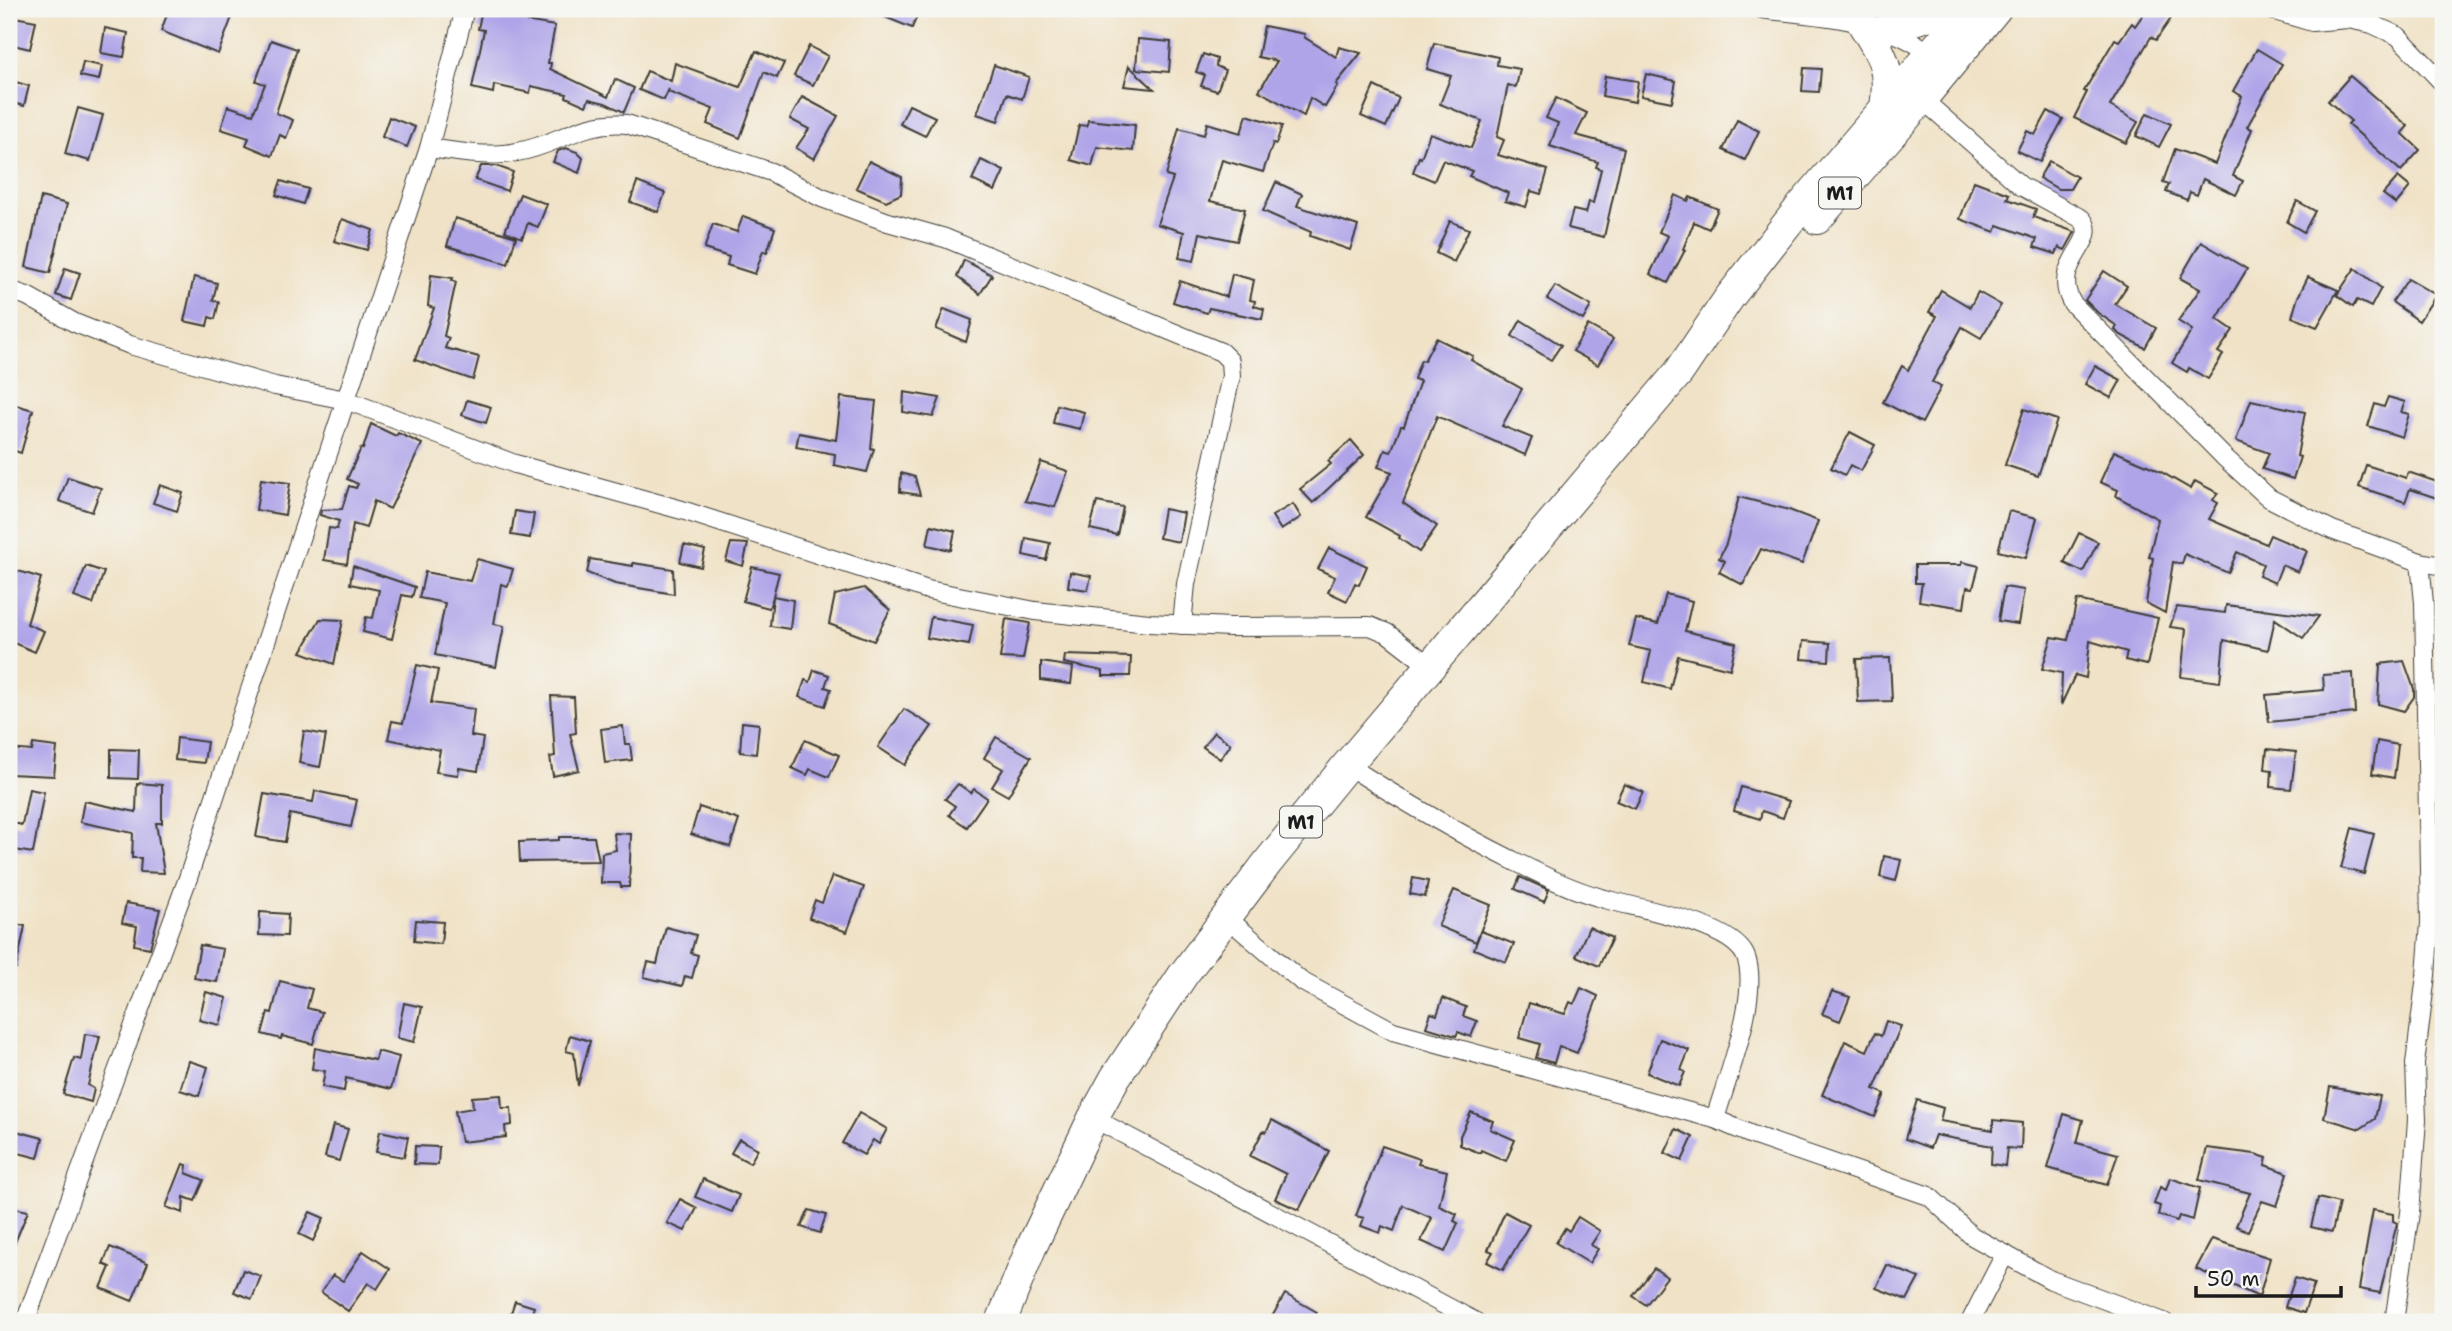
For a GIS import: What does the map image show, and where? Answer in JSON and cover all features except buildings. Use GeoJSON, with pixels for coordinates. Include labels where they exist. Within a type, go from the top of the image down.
{"type":"FeatureCollection","features":[{"type":"Feature","properties":{"kind":"highway"},"geometry":{"type":"LineString","coordinates":[[1885,108],[1888,89],[1874,26],[1949,9]]}},
{"type":"Feature","properties":{"kind":"highway","name":"M1"},"geometry":{"type":"LineString","coordinates":[[1679,372],[1710,347],[1922,99],[1969,9]]}},
{"type":"Feature","properties":{"kind":"highway","name":"M1"},"geometry":{"type":"LineString","coordinates":[[1001,1322],[1031,1248],[1115,1078],[1183,975],[1226,917],[1347,765],[1679,372],[1729,298],[1798,210],[1885,108],[1996,9]]}},
{"type":"Feature","properties":{"kind":"street"},"geometry":{"type":"LineString","coordinates":[[25,1322],[188,878],[429,148],[465,9]]}},
{"type":"Feature","properties":{"kind":"street"},"geometry":{"type":"LineString","coordinates":[[1762,9],[1874,26],[1939,62]]}},
{"type":"Feature","properties":{"kind":"street"},"geometry":{"type":"LineString","coordinates":[[2268,9],[2312,22],[2348,19],[2372,24],[2398,36],[2443,83]]}},
{"type":"Feature","properties":{"kind":"street"},"geometry":{"type":"LineString","coordinates":[[1922,99],[2021,186],[2082,219],[2087,225],[2088,234],[2067,272],[2067,294],[2072,303],[2224,457],[2269,498],[2332,530],[2420,562],[2443,566]]}},
{"type":"Feature","properties":{"kind":"street"},"geometry":{"type":"LineString","coordinates":[[429,148],[473,154],[516,152],[561,138],[587,126],[607,122],[627,124],[750,164],[822,198],[888,222],[945,237],[1221,352],[1230,361],[1231,376],[1186,584],[1182,625]]}},
{"type":"Feature","properties":{"kind":"street"},"geometry":{"type":"LineString","coordinates":[[9,290],[27,296],[75,323],[130,345],[275,386],[346,400],[514,464],[682,510],[928,590],[1035,611],[1182,625],[1370,626],[1387,633],[1431,667]]}},
{"type":"Feature","properties":{"kind":"street"},"geometry":{"type":"LineString","coordinates":[[2394,1322],[2410,1213],[2417,1120],[2415,1064],[2436,904],[2420,562]]}},
{"type":"Feature","properties":{"kind":"street"},"geometry":{"type":"LineString","coordinates":[[1347,765],[1450,829],[1554,881],[1601,898],[1700,924],[1721,933],[1738,945],[1746,956],[1750,973],[1749,999],[1715,1119]]}},
{"type":"Feature","properties":{"kind":"street"},"geometry":{"type":"LineString","coordinates":[[1226,917],[1301,981],[1393,1031],[1715,1119],[1752,1135],[1928,1196],[1972,1236],[2051,1280],[2164,1322]]}},
{"type":"Feature","properties":{"kind":"street"},"geometry":{"type":"LineString","coordinates":[[1093,1118],[1476,1322]]}},
{"type":"Feature","properties":{"kind":"street"},"geometry":{"type":"LineString","coordinates":[[1970,1322],[2005,1254]]}}]}
